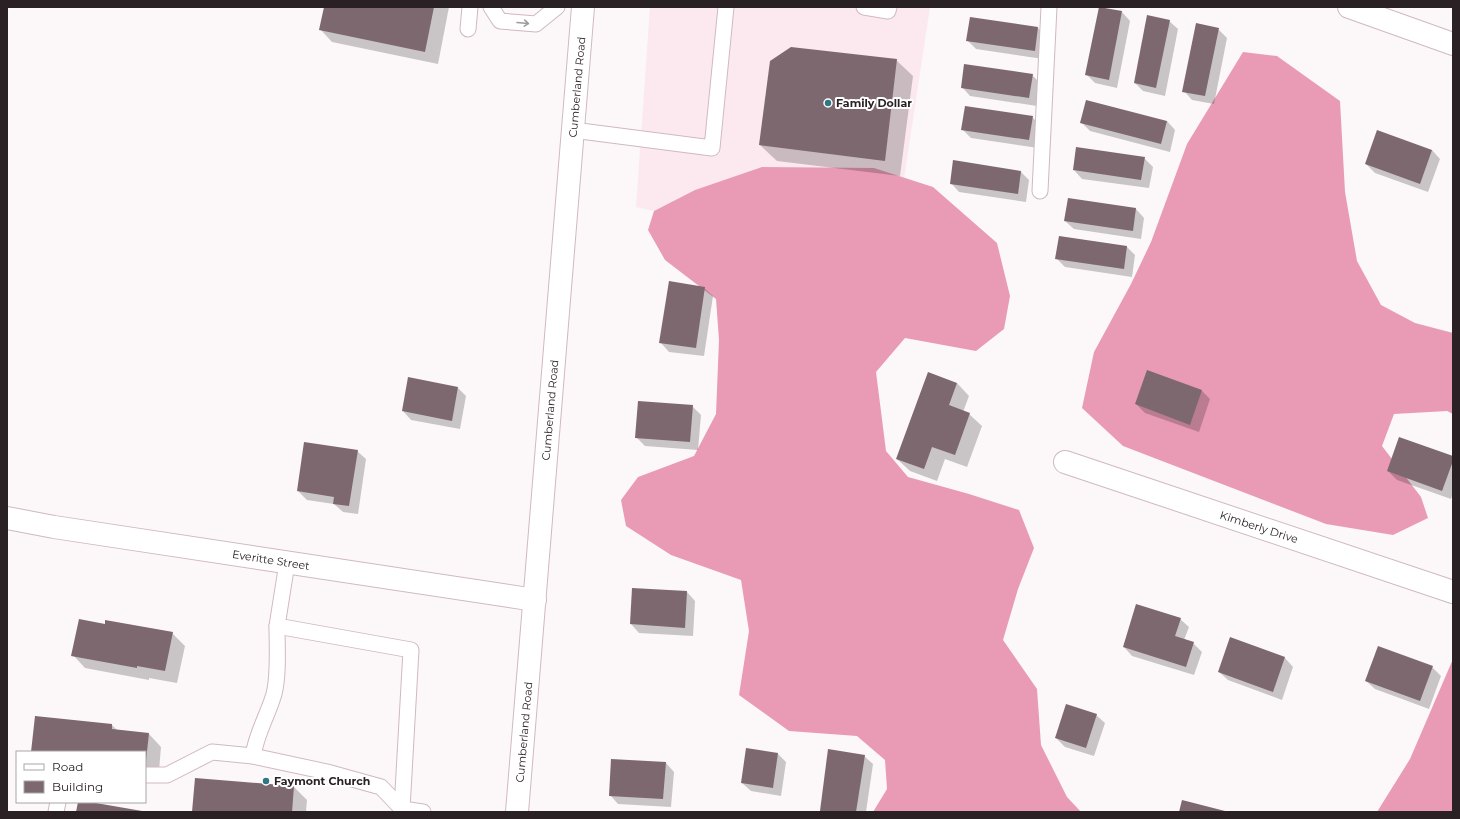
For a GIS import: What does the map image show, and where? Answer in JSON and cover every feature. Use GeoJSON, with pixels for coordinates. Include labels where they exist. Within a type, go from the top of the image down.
{"type":"FeatureCollection","features":[{"type":"Feature","properties":{"kind":"street","name":"Cumberland Road"},"geometry":{"type":"LineString","coordinates":[[517,812],[583,7]]}},
{"type":"Feature","properties":{"kind":"street"},"geometry":{"type":"LineString","coordinates":[[1359,9],[1453,44]]}},
{"type":"Feature","properties":{"kind":"street","name":"Kimberly Drive"},"geometry":{"type":"LineString","coordinates":[[1065,462],[1453,592]]}},
{"type":"Feature","properties":{"kind":"street","name":"Everitte Street"},"geometry":{"type":"LineString","coordinates":[[7,518],[54,527],[535,600]]}},
{"type":"Feature","properties":{"kind":"lane"},"geometry":{"type":"LineString","coordinates":[[468,29],[470,7]]}},
{"type":"Feature","properties":{"kind":"lane"},"geometry":{"type":"LineString","coordinates":[[491,7],[500,21],[536,24],[557,7]]}},
{"type":"Feature","properties":{"kind":"lane"},"geometry":{"type":"LineString","coordinates":[[573,130],[712,148],[726,7]]}},
{"type":"Feature","properties":{"kind":"lane"},"geometry":{"type":"LineString","coordinates":[[864,7],[888,11],[889,7]]}},
{"type":"Feature","properties":{"kind":"lane"},"geometry":{"type":"LineString","coordinates":[[1040,191],[1049,7]]}},
{"type":"Feature","properties":{"kind":"lane"},"geometry":{"type":"LineString","coordinates":[[253,756],[255,742],[274,693],[277,667],[277,626],[287,562]]}},
{"type":"Feature","properties":{"kind":"lane"},"geometry":{"type":"LineString","coordinates":[[277,626],[411,650],[402,811]]}},
{"type":"Feature","properties":{"kind":"lane"},"geometry":{"type":"LineString","coordinates":[[146,775],[167,775],[212,752],[253,756],[327,772],[381,787],[402,811],[423,812]]}},
{"type":"Feature","properties":{"kind":"shaded area"},"geometry":{"type":"Polygon","coordinates":[[[650,7],[930,7],[904,179],[762,167],[695,190],[654,211],[636,207],[650,7]]]}},
{"type":"Feature","properties":{"kind":"shaded area"},"geometry":{"type":"Polygon","coordinates":[[[1243,52],[1277,56],[1340,101],[1345,192],[1357,261],[1381,305],[1415,323],[1453,333],[1453,414],[1447,411],[1394,414],[1382,446],[1421,497],[1428,518],[1393,535],[1326,524],[1123,446],[1082,408],[1094,352],[1131,284],[1151,242],[1187,144],[1243,52]]]}},
{"type":"Feature","properties":{"kind":"shaded area"},"geometry":{"type":"Polygon","coordinates":[[[762,167],[874,168],[933,187],[997,243],[1010,296],[1004,329],[976,351],[905,338],[876,372],[886,451],[908,477],[1019,510],[1034,548],[1018,589],[1003,640],[1037,689],[1041,745],[1067,797],[1081,812],[873,812],[887,789],[885,760],[857,736],[789,731],[739,695],[749,631],[741,580],[671,555],[626,526],[621,500],[638,477],[694,456],[716,414],[719,340],[716,299],[665,260],[648,230],[654,211],[695,190],[762,167]]]}},
{"type":"Feature","properties":{"kind":"shaded area"},"geometry":{"type":"Polygon","coordinates":[[[1453,659],[1453,812],[1377,812],[1410,759],[1453,659]]]}},
{"type":"Feature","properties":{"kind":"building"},"geometry":{"type":"Polygon","coordinates":[[[324,7],[434,7],[425,52],[319,30],[324,7]]]}},
{"type":"Feature","properties":{"kind":"building"},"geometry":{"type":"Polygon","coordinates":[[[1099,7],[1122,11],[1109,80],[1085,75],[1099,7]]]}},
{"type":"Feature","properties":{"kind":"building"},"geometry":{"type":"Polygon","coordinates":[[[1147,15],[1170,20],[1156,88],[1134,83],[1147,15]]]}},
{"type":"Feature","properties":{"kind":"building"},"geometry":{"type":"Polygon","coordinates":[[[970,17],[1038,27],[1035,51],[966,41],[970,17]]]}},
{"type":"Feature","properties":{"kind":"building"},"geometry":{"type":"Polygon","coordinates":[[[1196,23],[1219,28],[1205,96],[1182,92],[1196,23]]]}},
{"type":"Feature","properties":{"kind":"building","name":"Family Dollar"},"geometry":{"type":"Polygon","coordinates":[[[791,47],[897,59],[885,161],[759,145],[770,61],[791,47]]]}},
{"type":"Feature","properties":{"kind":"building"},"geometry":{"type":"Polygon","coordinates":[[[964,64],[1033,74],[1029,98],[961,88],[964,64]]]}},
{"type":"Feature","properties":{"kind":"building"},"geometry":{"type":"Polygon","coordinates":[[[1086,100],[1167,121],[1161,144],[1080,123],[1086,100]]]}},
{"type":"Feature","properties":{"kind":"building"},"geometry":{"type":"Polygon","coordinates":[[[965,106],[1033,116],[1029,140],[961,130],[965,106]]]}},
{"type":"Feature","properties":{"kind":"building"},"geometry":{"type":"Polygon","coordinates":[[[1377,130],[1432,150],[1420,184],[1365,164],[1377,130]]]}},
{"type":"Feature","properties":{"kind":"building"},"geometry":{"type":"Polygon","coordinates":[[[1076,147],[1145,157],[1141,180],[1073,170],[1076,147]]]}},
{"type":"Feature","properties":{"kind":"building"},"geometry":{"type":"Polygon","coordinates":[[[953,160],[1021,171],[1018,194],[950,184],[953,160]]]}},
{"type":"Feature","properties":{"kind":"building"},"geometry":{"type":"Polygon","coordinates":[[[1068,198],[1136,208],[1133,231],[1064,221],[1068,198]]]}},
{"type":"Feature","properties":{"kind":"building"},"geometry":{"type":"Polygon","coordinates":[[[1059,236],[1127,246],[1124,269],[1055,259],[1059,236]]]}},
{"type":"Feature","properties":{"kind":"building"},"geometry":{"type":"Polygon","coordinates":[[[669,281],[705,287],[696,348],[659,343],[669,281]]]}},
{"type":"Feature","properties":{"kind":"building"},"geometry":{"type":"Polygon","coordinates":[[[1147,370],[1202,390],[1190,425],[1135,404],[1147,370]]]}},
{"type":"Feature","properties":{"kind":"building"},"geometry":{"type":"Polygon","coordinates":[[[928,372],[957,383],[949,405],[970,413],[955,455],[932,447],[924,469],[896,459],[928,372]]]}},
{"type":"Feature","properties":{"kind":"building"},"geometry":{"type":"Polygon","coordinates":[[[408,377],[458,387],[452,421],[402,411],[408,377]]]}},
{"type":"Feature","properties":{"kind":"building"},"geometry":{"type":"Polygon","coordinates":[[[638,401],[693,405],[690,442],[635,438],[638,401]]]}},
{"type":"Feature","properties":{"kind":"building"},"geometry":{"type":"Polygon","coordinates":[[[1399,437],[1453,456],[1453,461],[1442,491],[1387,471],[1399,437]]]}},
{"type":"Feature","properties":{"kind":"building"},"geometry":{"type":"Polygon","coordinates":[[[304,442],[358,450],[349,506],[333,504],[334,497],[297,491],[304,442]]]}},
{"type":"Feature","properties":{"kind":"building"},"geometry":{"type":"Polygon","coordinates":[[[632,588],[687,591],[685,628],[630,624],[632,588]]]}},
{"type":"Feature","properties":{"kind":"building"},"geometry":{"type":"Polygon","coordinates":[[[1136,604],[1181,618],[1175,636],[1194,642],[1186,667],[1123,647],[1136,604]]]}},
{"type":"Feature","properties":{"kind":"building"},"geometry":{"type":"Polygon","coordinates":[[[79,619],[105,624],[105,620],[173,632],[165,671],[137,666],[137,668],[71,656],[79,619]]]}},
{"type":"Feature","properties":{"kind":"building"},"geometry":{"type":"Polygon","coordinates":[[[1230,637],[1285,657],[1273,692],[1218,672],[1230,637]]]}},
{"type":"Feature","properties":{"kind":"building"},"geometry":{"type":"Polygon","coordinates":[[[1378,646],[1433,666],[1420,701],[1365,681],[1378,646]]]}},
{"type":"Feature","properties":{"kind":"building"},"geometry":{"type":"Polygon","coordinates":[[[1066,704],[1097,714],[1086,748],[1055,738],[1066,704]]]}},
{"type":"Feature","properties":{"kind":"building"},"geometry":{"type":"Polygon","coordinates":[[[35,716],[112,724],[112,729],[149,733],[146,761],[146,751],[31,751],[35,716]]]}},
{"type":"Feature","properties":{"kind":"building"},"geometry":{"type":"Polygon","coordinates":[[[746,748],[778,753],[773,788],[741,783],[746,748]]]}},
{"type":"Feature","properties":{"kind":"building"},"geometry":{"type":"Polygon","coordinates":[[[828,749],[865,755],[856,812],[820,811],[828,749]]]}},
{"type":"Feature","properties":{"kind":"building"},"geometry":{"type":"Polygon","coordinates":[[[611,759],[666,762],[663,799],[609,796],[611,759]]]}},
{"type":"Feature","properties":{"kind":"building"},"geometry":{"type":"Polygon","coordinates":[[[195,778],[294,786],[292,812],[192,812],[195,778]]]}},
{"type":"Feature","properties":{"kind":"building"},"geometry":{"type":"Polygon","coordinates":[[[1182,800],[1225,811],[1225,812],[1179,812],[1182,800]]]}},
{"type":"Feature","properties":{"kind":"building"},"geometry":{"type":"Polygon","coordinates":[[[78,803],[96,803],[148,812],[76,812],[78,803]]]}},
{"type":"Feature","properties":{"kind":"place","name":"Family Dollar"},"geometry":{"type":"Point","coordinates":[828,103]}},
{"type":"Feature","properties":{"kind":"place","name":"Faymont Church"},"geometry":{"type":"Point","coordinates":[266,781]}}]}
